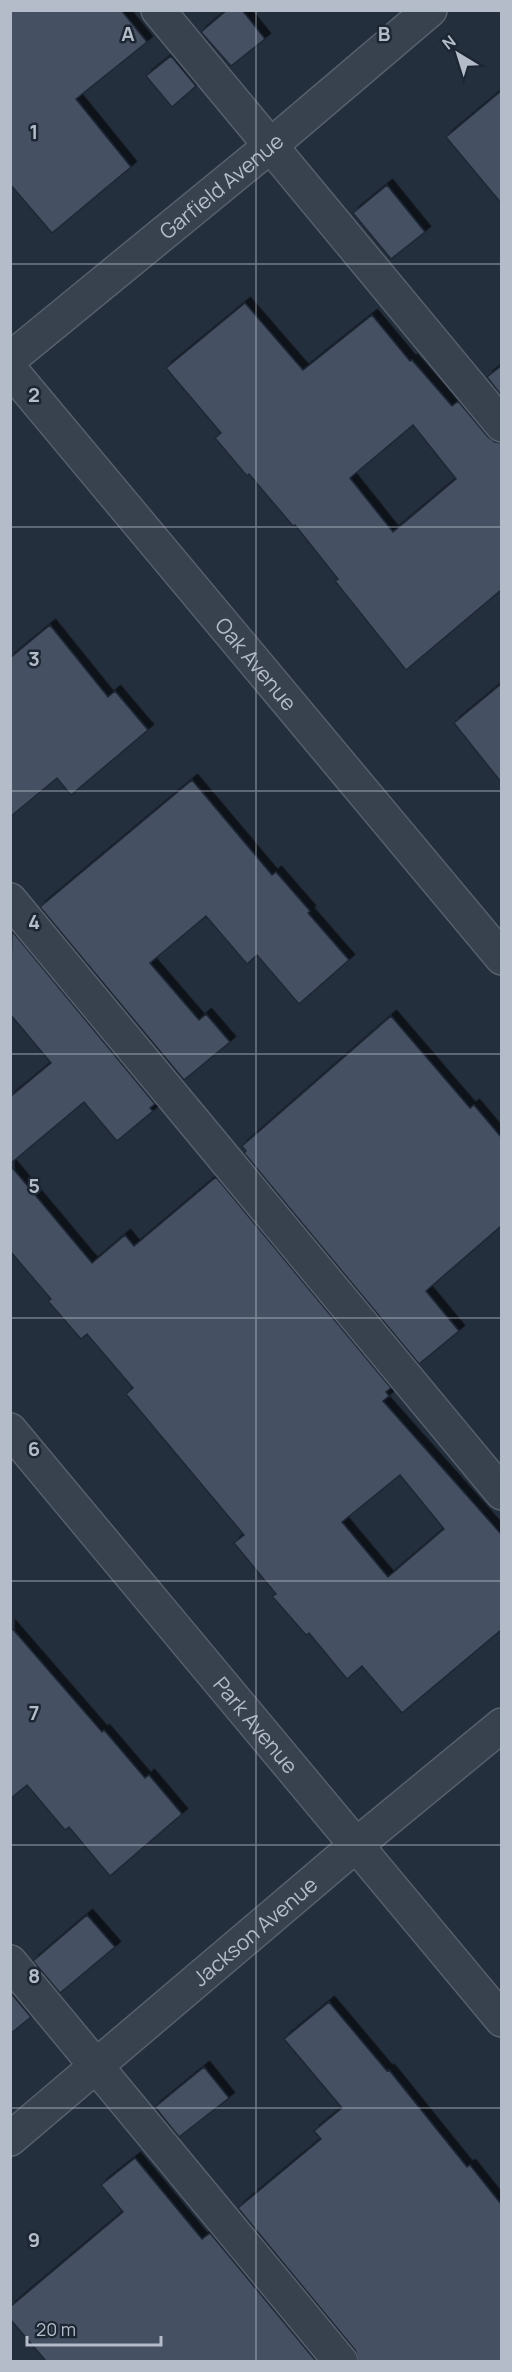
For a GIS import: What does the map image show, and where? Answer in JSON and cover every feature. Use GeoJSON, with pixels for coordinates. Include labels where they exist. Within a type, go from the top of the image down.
{"type":"FeatureCollection","features":[{"type":"Feature","properties":{"kind":"street"},"geometry":{"type":"LineString","coordinates":[[158,10],[501,425]]}},
{"type":"Feature","properties":{"kind":"street","name":"Garfield Avenue"},"geometry":{"type":"LineString","coordinates":[[10,359],[270,146],[430,10]]}},
{"type":"Feature","properties":{"kind":"street","name":"Oak Avenue"},"geometry":{"type":"LineString","coordinates":[[10,369],[501,958]]}},
{"type":"Feature","properties":{"kind":"street"},"geometry":{"type":"LineString","coordinates":[[10,900],[501,1493]]}},
{"type":"Feature","properties":{"kind":"street","name":"Park Avenue"},"geometry":{"type":"LineString","coordinates":[[10,1430],[501,2020]]}},
{"type":"Feature","properties":{"kind":"street","name":"Jackson Avenue"},"geometry":{"type":"LineString","coordinates":[[10,2139],[501,1725]]}},
{"type":"Feature","properties":{"kind":"street"},"geometry":{"type":"LineString","coordinates":[[10,1962],[341,2361]]}},
{"type":"Feature","properties":{"kind":"building"},"geometry":{"type":"Polygon","coordinates":[[[10,10],[121,10],[147,42],[76,99],[131,167],[52,233],[10,184],[10,10]]]}},
{"type":"Feature","properties":{"kind":"building"},"geometry":{"type":"Polygon","coordinates":[[[227,10],[242,10],[265,39],[231,66],[201,32],[227,10]]]}},
{"type":"Feature","properties":{"kind":"building"},"geometry":{"type":"Polygon","coordinates":[[[171,56],[196,86],[172,107],[146,76],[171,56]]]}},
{"type":"Feature","properties":{"kind":"building"},"geometry":{"type":"Polygon","coordinates":[[[501,91],[501,203],[446,137],[501,91]]]}},
{"type":"Feature","properties":{"kind":"building"},"geometry":{"type":"Polygon","coordinates":[[[387,185],[425,232],[391,259],[353,213],[387,185]]]}},
{"type":"Feature","properties":{"kind":"building"},"geometry":{"type":"Polygon","coordinates":[[[245,303],[303,370],[372,315],[410,361],[412,360],[452,406],[458,401],[488,437],[501,443],[501,590],[406,670],[335,581],[338,579],[295,525],[293,526],[249,474],[247,476],[215,438],[221,433],[166,368],[245,303]],[[413,425],[350,478],[393,532],[456,479],[413,425]]]}},
{"type":"Feature","properties":{"kind":"building"},"geometry":{"type":"Polygon","coordinates":[[[501,366],[501,395],[487,377],[501,366]]]}},
{"type":"Feature","properties":{"kind":"building"},"geometry":{"type":"Polygon","coordinates":[[[50,625],[108,697],[115,691],[148,730],[71,795],[57,778],[10,817],[10,658],[50,625]]]}},
{"type":"Feature","properties":{"kind":"building"},"geometry":{"type":"Polygon","coordinates":[[[501,684],[501,782],[454,723],[501,684]]]}},
{"type":"Feature","properties":{"kind":"building"},"geometry":{"type":"Polygon","coordinates":[[[192,780],[272,875],[276,872],[349,960],[299,1004],[257,955],[247,964],[206,916],[150,963],[199,1020],[206,1014],[230,1042],[184,1080],[40,907],[192,780]]]}},
{"type":"Feature","properties":{"kind":"building"},"geometry":{"type":"Polygon","coordinates":[[[12,931],[155,1104],[150,1108],[153,1111],[117,1141],[84,1102],[10,1164],[10,1097],[51,1063],[10,1014],[12,931]]]}},
{"type":"Feature","properties":{"kind":"building"},"geometry":{"type":"Polygon","coordinates":[[[391,1016],[470,1108],[474,1105],[501,1137],[501,1226],[426,1291],[459,1331],[419,1364],[244,1153],[246,1151],[242,1146],[391,1016]]]}},
{"type":"Feature","properties":{"kind":"building"},"geometry":{"type":"Polygon","coordinates":[[[10,1165],[92,1263],[125,1235],[134,1246],[216,1177],[391,1388],[386,1392],[389,1396],[383,1401],[501,1534],[501,1630],[402,1713],[362,1666],[347,1679],[309,1633],[306,1635],[272,1596],[276,1594],[234,1543],[244,1535],[126,1394],[133,1388],[87,1334],[81,1339],[48,1301],[51,1299],[10,1251],[10,1165]],[[400,1475],[342,1522],[388,1577],[444,1529],[400,1475]]]}},
{"type":"Feature","properties":{"kind":"building"},"geometry":{"type":"Polygon","coordinates":[[[10,1626],[102,1732],[104,1730],[145,1778],[149,1775],[182,1814],[110,1876],[69,1827],[65,1830],[27,1785],[10,1799],[10,1626]]]}},
{"type":"Feature","properties":{"kind":"building"},"geometry":{"type":"Polygon","coordinates":[[[87,1915],[115,1947],[60,1993],[33,1961],[87,1915]]]}},
{"type":"Feature","properties":{"kind":"building"},"geometry":{"type":"Polygon","coordinates":[[[10,1992],[31,2017],[10,2034],[10,1992]]]}},
{"type":"Feature","properties":{"kind":"building"},"geometry":{"type":"Polygon","coordinates":[[[329,2002],[387,2071],[389,2070],[467,2167],[470,2165],[501,2204],[501,2361],[359,2361],[355,2350],[238,2208],[321,2139],[314,2131],[342,2108],[284,2039],[329,2002]]]}},
{"type":"Feature","properties":{"kind":"building"},"geometry":{"type":"Polygon","coordinates":[[[204,2067],[229,2098],[179,2137],[155,2107],[204,2067]]]}},
{"type":"Feature","properties":{"kind":"building"},"geometry":{"type":"Polygon","coordinates":[[[135,2158],[202,2239],[210,2233],[316,2361],[46,2361],[10,2319],[10,2307],[123,2212],[101,2185],[135,2158]]]}}]}
